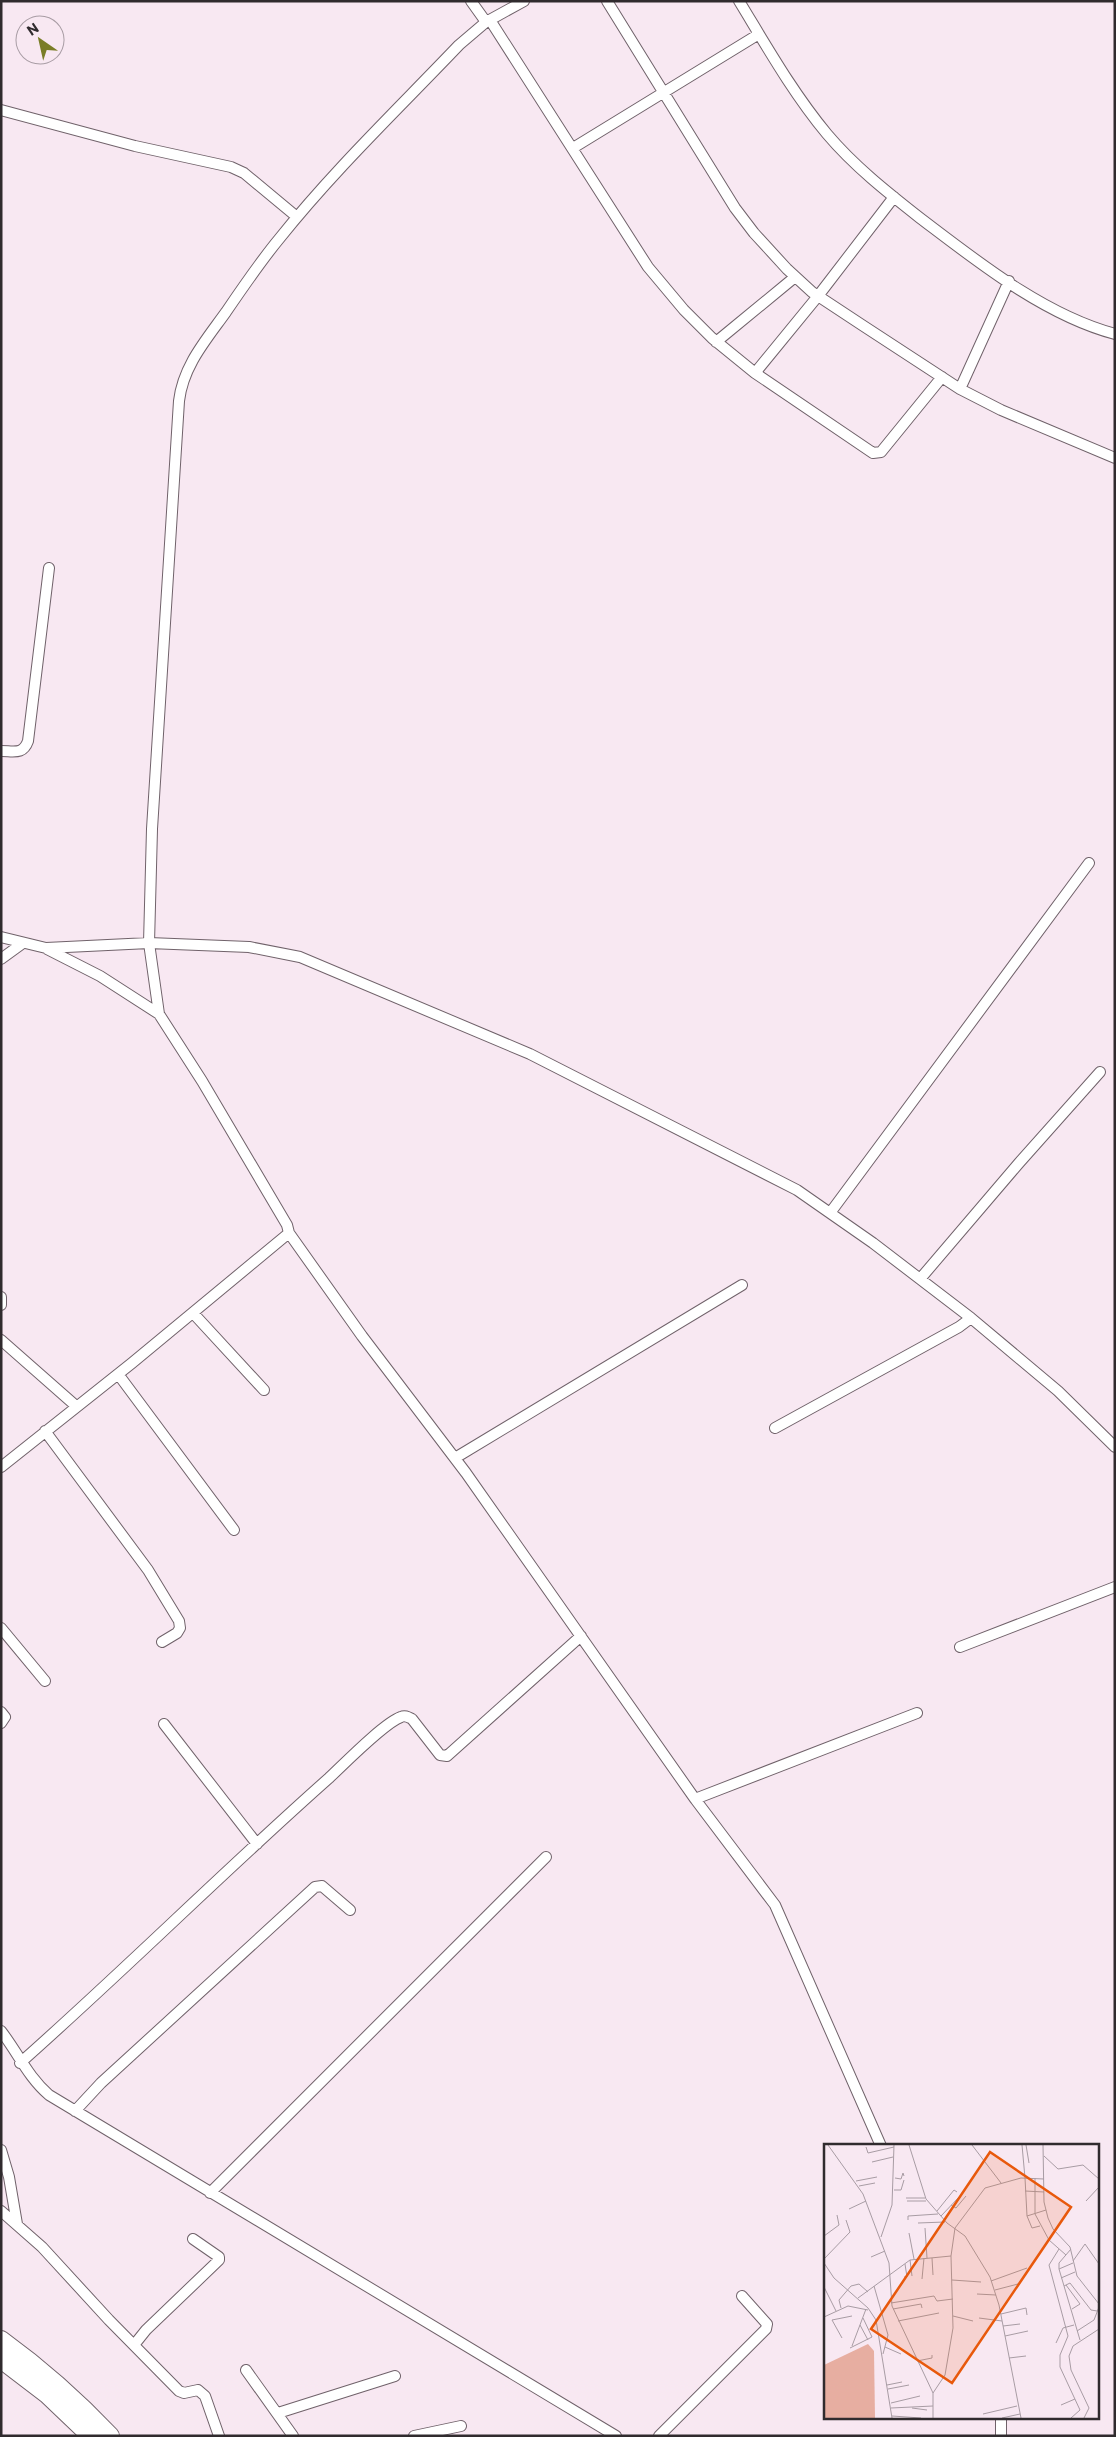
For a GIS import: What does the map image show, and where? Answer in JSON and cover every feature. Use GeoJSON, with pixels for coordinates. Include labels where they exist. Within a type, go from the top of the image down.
{"type":"FeatureCollection","features":[{"type":"Feature","properties":{"kind":"highway"},"geometry":{"type":"LineString","coordinates":[[1,2340],[38,2367],[84,2408],[110,2436]]}},
{"type":"Feature","properties":{"kind":"highway"},"geometry":{"type":"LineString","coordinates":[[1,2359],[47,2394],[91,2436]]}},
{"type":"Feature","properties":{"kind":"street"},"geometry":{"type":"LineString","coordinates":[[471,1],[488,21],[573,148],[648,267],[684,310],[716,342],[755,373],[873,453],[881,452],[942,377]]}},
{"type":"Feature","properties":{"kind":"street"},"geometry":{"type":"LineString","coordinates":[[159,1014],[149,943],[153,822],[180,386],[194,358],[243,287],[297,217],[459,44],[488,21],[524,1]]}},
{"type":"Feature","properties":{"kind":"street"},"geometry":{"type":"LineString","coordinates":[[607,1],[735,208],[754,233],[795,277],[818,296],[960,389],[1001,410],[1115,458]]}},
{"type":"Feature","properties":{"kind":"street"},"geometry":{"type":"LineString","coordinates":[[739,1],[789,84],[827,134],[849,158],[894,197],[966,253],[1046,305],[1084,324],[1115,334]]}},
{"type":"Feature","properties":{"kind":"street"},"geometry":{"type":"LineString","coordinates":[[573,148],[759,34]]}},
{"type":"Feature","properties":{"kind":"street"},"geometry":{"type":"LineString","coordinates":[[1,110],[135,146],[231,167],[244,173],[297,217]]}},
{"type":"Feature","properties":{"kind":"street"},"geometry":{"type":"LineString","coordinates":[[755,373],[818,296],[894,197]]}},
{"type":"Feature","properties":{"kind":"street"},"geometry":{"type":"LineString","coordinates":[[716,342],[795,277]]}},
{"type":"Feature","properties":{"kind":"street"},"geometry":{"type":"LineString","coordinates":[[960,389],[1009,281]]}},
{"type":"Feature","properties":{"kind":"street"},"geometry":{"type":"LineString","coordinates":[[1,751],[20,752],[26,748],[28,742],[49,568]]}},
{"type":"Feature","properties":{"kind":"street"},"geometry":{"type":"LineString","coordinates":[[830,1212],[1089,863]]}},
{"type":"Feature","properties":{"kind":"street"},"geometry":{"type":"LineString","coordinates":[[1,938],[46,948],[149,943],[249,946],[300,957],[530,1054],[733,1156],[797,1190],[830,1212],[971,1318],[1058,1391],[1115,1447]]}},
{"type":"Feature","properties":{"kind":"street"},"geometry":{"type":"LineString","coordinates":[[1,959],[23,943]]}},
{"type":"Feature","properties":{"kind":"street"},"geometry":{"type":"LineString","coordinates":[[46,948],[100,976],[159,1014],[202,1080],[287,1225],[289,1233],[362,1336],[455,1458],[696,1799],[774,1905],[880,2144]]}},
{"type":"Feature","properties":{"kind":"street"},"geometry":{"type":"LineString","coordinates":[[920,1279],[1018,1163],[1100,1072]]}},
{"type":"Feature","properties":{"kind":"street"},"geometry":{"type":"LineString","coordinates":[[1,1467],[118,1374],[289,1233]]}},
{"type":"Feature","properties":{"kind":"street"},"geometry":{"type":"LineString","coordinates":[[455,1458],[742,1285]]}},
{"type":"Feature","properties":{"kind":"street"},"geometry":{"type":"LineString","coordinates":[[1,1297],[1,1305]]}},
{"type":"Feature","properties":{"kind":"street"},"geometry":{"type":"LineString","coordinates":[[193,1312],[264,1390]]}},
{"type":"Feature","properties":{"kind":"street"},"geometry":{"type":"LineString","coordinates":[[775,1428],[959,1327],[971,1318]]}},
{"type":"Feature","properties":{"kind":"street"},"geometry":{"type":"LineString","coordinates":[[1,1340],[76,1406]]}},
{"type":"Feature","properties":{"kind":"street"},"geometry":{"type":"LineString","coordinates":[[118,1374],[234,1530]]}},
{"type":"Feature","properties":{"kind":"street"},"geometry":{"type":"LineString","coordinates":[[45,1431],[148,1570],[179,1621],[180,1628],[178,1632],[162,1642]]}},
{"type":"Feature","properties":{"kind":"street"},"geometry":{"type":"LineString","coordinates":[[960,1647],[1115,1587]]}},
{"type":"Feature","properties":{"kind":"street"},"geometry":{"type":"LineString","coordinates":[[1,1628],[45,1681]]}},
{"type":"Feature","properties":{"kind":"street"},"geometry":{"type":"LineString","coordinates":[[20,2063],[88,2003],[357,1753],[401,1717],[412,1719],[440,1755],[447,1756],[582,1636]]}},
{"type":"Feature","properties":{"kind":"street"},"geometry":{"type":"LineString","coordinates":[[1,1712],[5,1716],[1,1723]]}},
{"type":"Feature","properties":{"kind":"street"},"geometry":{"type":"LineString","coordinates":[[696,1799],[917,1713]]}},
{"type":"Feature","properties":{"kind":"street"},"geometry":{"type":"LineString","coordinates":[[164,1724],[257,1844]]}},
{"type":"Feature","properties":{"kind":"street"},"geometry":{"type":"LineString","coordinates":[[210,2193],[546,1857]]}},
{"type":"Feature","properties":{"kind":"street"},"geometry":{"type":"LineString","coordinates":[[75,2111],[101,2084],[315,1887],[322,1886],[330,1891],[350,1910]]}},
{"type":"Feature","properties":{"kind":"street"},"geometry":{"type":"LineString","coordinates":[[1,2031],[20,2063],[38,2086],[75,2111],[616,2436]]}},
{"type":"Feature","properties":{"kind":"street"},"geometry":{"type":"LineString","coordinates":[[1,2150],[9,2177],[17,2224]]}},
{"type":"Feature","properties":{"kind":"street"},"geometry":{"type":"LineString","coordinates":[[1,2211],[42,2247],[179,2391],[184,2393],[198,2390],[205,2396],[219,2436]]}},
{"type":"Feature","properties":{"kind":"street"},"geometry":{"type":"LineString","coordinates":[[134,2345],[146,2330],[219,2260],[219,2257],[193,2239]]}},
{"type":"Feature","properties":{"kind":"street"},"geometry":{"type":"LineString","coordinates":[[659,2436],[766,2329],[767,2324],[742,2296]]}},
{"type":"Feature","properties":{"kind":"street"},"geometry":{"type":"LineString","coordinates":[[246,2370],[293,2436]]}},
{"type":"Feature","properties":{"kind":"street"},"geometry":{"type":"LineString","coordinates":[[278,2413],[395,2376]]}},
{"type":"Feature","properties":{"kind":"street"},"geometry":{"type":"LineString","coordinates":[[1000,2420],[1001,2436]]}},
{"type":"Feature","properties":{"kind":"street"},"geometry":{"type":"LineString","coordinates":[[414,2436],[461,2426]]}}]}
